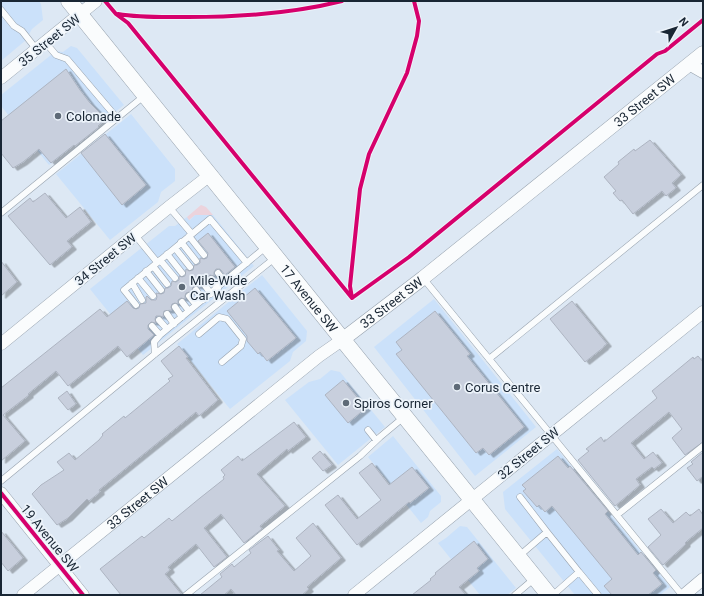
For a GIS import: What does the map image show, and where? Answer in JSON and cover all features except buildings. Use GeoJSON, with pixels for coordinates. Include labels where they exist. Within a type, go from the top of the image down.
{"type":"FeatureCollection","features":[{"type":"Feature","properties":{"kind":"main road","name":"17 Avenue SW"},"geometry":{"type":"LineString","coordinates":[[69,1],[549,595]]}},
{"type":"Feature","properties":{"kind":"street","name":"35 Street SW"},"geometry":{"type":"LineString","coordinates":[[1,78],[96,1]]}},
{"type":"Feature","properties":{"kind":"street","name":"33 Street SW"},"geometry":{"type":"LineString","coordinates":[[23,595],[319,356],[423,278],[703,53]]}},
{"type":"Feature","properties":{"kind":"street"},"geometry":{"type":"LineString","coordinates":[[689,64],[703,72]]}},
{"type":"Feature","properties":{"kind":"street","name":"34 Street SW"},"geometry":{"type":"LineString","coordinates":[[1,344],[210,175]]}},
{"type":"Feature","properties":{"kind":"street","name":"32 Street SW"},"geometry":{"type":"LineString","coordinates":[[354,595],[703,312]]}},
{"type":"Feature","properties":{"kind":"street","name":"19 Avenue SW"},"geometry":{"type":"LineString","coordinates":[[1,493],[83,595]]}},
{"type":"Feature","properties":{"kind":"street"},"geometry":{"type":"LineString","coordinates":[[683,595],[703,580]]}},
{"type":"Feature","properties":{"kind":"lane"},"geometry":{"type":"LineString","coordinates":[[1,10],[14,26],[56,56],[67,59],[117,118]]}},
{"type":"Feature","properties":{"kind":"lane"},"geometry":{"type":"LineString","coordinates":[[1,213],[145,95]]}},
{"type":"Feature","properties":{"kind":"lane"},"geometry":{"type":"LineString","coordinates":[[489,358],[703,185]]}},
{"type":"Feature","properties":{"kind":"lane"},"geometry":{"type":"LineString","coordinates":[[169,207],[204,255]]}},
{"type":"Feature","properties":{"kind":"lane"},"geometry":{"type":"LineString","coordinates":[[136,305],[124,290],[210,219],[247,263]]}},
{"type":"Feature","properties":{"kind":"lane"},"geometry":{"type":"LineString","coordinates":[[135,235],[157,263],[175,278]]}},
{"type":"Feature","properties":{"kind":"lane"},"geometry":{"type":"LineString","coordinates":[[181,242],[196,261]]}},
{"type":"Feature","properties":{"kind":"lane"},"geometry":{"type":"LineString","coordinates":[[175,248],[190,267]]}},
{"type":"Feature","properties":{"kind":"lane"},"geometry":{"type":"LineString","coordinates":[[155,354],[154,342],[160,335],[247,263],[272,252]]}},
{"type":"Feature","properties":{"kind":"lane"},"geometry":{"type":"LineString","coordinates":[[1,481],[155,354],[272,252]]}},
{"type":"Feature","properties":{"kind":"lane"},"geometry":{"type":"LineString","coordinates":[[167,254],[182,273]]}},
{"type":"Feature","properties":{"kind":"lane"},"geometry":{"type":"LineString","coordinates":[[157,263],[167,284]]}},
{"type":"Feature","properties":{"kind":"lane"},"geometry":{"type":"LineString","coordinates":[[146,272],[161,290]]}},
{"type":"Feature","properties":{"kind":"lane"},"geometry":{"type":"LineString","coordinates":[[218,273],[225,282]]}},
{"type":"Feature","properties":{"kind":"lane"},"geometry":{"type":"LineString","coordinates":[[138,278],[153,296]]}},
{"type":"Feature","properties":{"kind":"lane"},"geometry":{"type":"LineString","coordinates":[[423,278],[683,595]]}},
{"type":"Feature","properties":{"kind":"lane"},"geometry":{"type":"LineString","coordinates":[[210,279],[218,288]]}},
{"type":"Feature","properties":{"kind":"lane"},"geometry":{"type":"LineString","coordinates":[[132,283],[142,300]]}},
{"type":"Feature","properties":{"kind":"lane"},"geometry":{"type":"LineString","coordinates":[[204,284],[211,294]]}},
{"type":"Feature","properties":{"kind":"lane"},"geometry":{"type":"LineString","coordinates":[[196,290],[203,300]]}},
{"type":"Feature","properties":{"kind":"lane"},"geometry":{"type":"LineString","coordinates":[[190,296],[196,305]]}},
{"type":"Feature","properties":{"kind":"lane"},"geometry":{"type":"LineString","coordinates":[[182,302],[189,311]]}},
{"type":"Feature","properties":{"kind":"lane"},"geometry":{"type":"LineString","coordinates":[[175,307],[182,317]]}},
{"type":"Feature","properties":{"kind":"lane"},"geometry":{"type":"LineString","coordinates":[[167,314],[174,324]]}},
{"type":"Feature","properties":{"kind":"lane"},"geometry":{"type":"LineString","coordinates":[[199,334],[219,317],[227,319],[243,339],[241,346],[222,362]]}},
{"type":"Feature","properties":{"kind":"lane"},"geometry":{"type":"LineString","coordinates":[[159,320],[167,329]]}},
{"type":"Feature","properties":{"kind":"lane"},"geometry":{"type":"LineString","coordinates":[[152,326],[160,335]]}},
{"type":"Feature","properties":{"kind":"lane"},"geometry":{"type":"LineString","coordinates":[[186,595],[360,456],[376,440],[404,417]]}},
{"type":"Feature","properties":{"kind":"lane"},"geometry":{"type":"LineString","coordinates":[[368,430],[376,440]]}},
{"type":"Feature","properties":{"kind":"lane"},"geometry":{"type":"LineString","coordinates":[[617,515],[703,446]]}},
{"type":"Feature","properties":{"kind":"lane"},"geometry":{"type":"LineString","coordinates":[[520,498],[598,595]]}},
{"type":"Feature","properties":{"kind":"lane"},"geometry":{"type":"LineString","coordinates":[[518,557],[547,532]]}},
{"type":"Feature","properties":{"kind":"lane"},"geometry":{"type":"LineString","coordinates":[[553,595],[579,572]]}},
{"type":"Feature","properties":{"kind":"lane"},"geometry":{"type":"LineString","coordinates":[[515,595],[535,578]]}},
{"type":"Feature","properties":{"kind":"shaded area"},"geometry":{"type":"Polygon","coordinates":[[[1,1],[39,1],[41,4],[43,20],[32,29],[26,40],[1,61],[1,1]]]}},
{"type":"Feature","properties":{"kind":"shaded area"},"geometry":{"type":"Polygon","coordinates":[[[71,46],[77,48],[124,105],[49,165],[1,106],[1,95],[56,51],[63,52],[71,46]]]}},
{"type":"Feature","properties":{"kind":"shaded area"},"geometry":{"type":"Polygon","coordinates":[[[131,114],[175,169],[175,181],[161,192],[158,202],[110,240],[56,174],[131,114]]]}},
{"type":"Feature","properties":{"kind":"shaded area"},"geometry":{"type":"Polygon","coordinates":[[[201,205],[206,207],[213,215],[195,215],[189,220],[187,217],[201,205]]]}},
{"type":"Feature","properties":{"kind":"shaded area"},"geometry":{"type":"Polygon","coordinates":[[[195,215],[213,215],[254,266],[143,355],[90,289],[169,226],[175,226],[187,217],[190,220],[195,215]]]}},
{"type":"Feature","properties":{"kind":"shaded area"},"geometry":{"type":"Polygon","coordinates":[[[262,275],[307,331],[306,341],[293,352],[290,361],[230,409],[177,344],[262,275]]]}},
{"type":"Feature","properties":{"kind":"shaded area","name":"Corus Centre"},"geometry":{"type":"Polygon","coordinates":[[[434,299],[536,427],[475,476],[374,347],[434,299]]]}},
{"type":"Feature","properties":{"kind":"shaded area"},"geometry":{"type":"Polygon","coordinates":[[[331,370],[340,372],[385,427],[338,465],[285,400],[309,382],[320,379],[331,370]]]}},
{"type":"Feature","properties":{"kind":"shaded area"},"geometry":{"type":"Polygon","coordinates":[[[393,436],[441,496],[441,502],[430,511],[428,517],[421,523],[368,457],[393,436]]]}},
{"type":"Feature","properties":{"kind":"shaded area"},"geometry":{"type":"Polygon","coordinates":[[[557,449],[670,587],[660,595],[575,595],[505,509],[503,492],[557,449]]]}},
{"type":"Feature","properties":{"kind":"shaded area"},"geometry":{"type":"Polygon","coordinates":[[[460,526],[467,527],[516,588],[507,595],[480,595],[438,543],[460,526]]]}},
{"type":"Feature","properties":{"kind":"cycle path"},"geometry":{"type":"LineString","coordinates":[[105,1],[116,14],[128,23],[352,298]]}},
{"type":"Feature","properties":{"kind":"cycle path"},"geometry":{"type":"LineString","coordinates":[[118,14],[161,17],[207,17],[265,14],[304,9],[342,1]]}},
{"type":"Feature","properties":{"kind":"cycle path"},"geometry":{"type":"LineString","coordinates":[[352,298],[350,286],[360,189],[369,154],[407,73],[417,36],[419,21],[414,1]]}},
{"type":"Feature","properties":{"kind":"cycle path"},"geometry":{"type":"LineString","coordinates":[[352,298],[409,257],[657,54],[665,51],[703,20]]}},
{"type":"Feature","properties":{"kind":"cycle path"},"geometry":{"type":"LineString","coordinates":[[1,493],[83,595]]}},
{"type":"Feature","properties":{"kind":"place","name":"Colonade"},"geometry":{"type":"Point","coordinates":[58,116]}},
{"type":"Feature","properties":{"kind":"place","name":"Mile-Wide Car Wash"},"geometry":{"type":"Point","coordinates":[182,287]}},
{"type":"Feature","properties":{"kind":"place","name":"Corus Centre"},"geometry":{"type":"Point","coordinates":[457,387]}},
{"type":"Feature","properties":{"kind":"place","name":"Spiros Corner"},"geometry":{"type":"Point","coordinates":[346,403]}}]}
